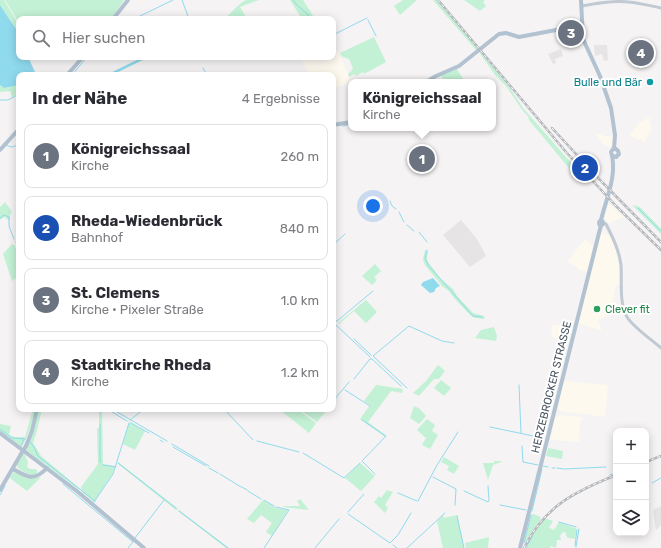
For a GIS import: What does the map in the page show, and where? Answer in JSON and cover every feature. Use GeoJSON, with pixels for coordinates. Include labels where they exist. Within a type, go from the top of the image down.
{"type":"FeatureCollection","features":[{"type":"Feature","properties":{"kind":"main road"},"geometry":{"type":"LineString","coordinates":[[115,16],[128,0]]}},
{"type":"Feature","properties":{"kind":"main road"},"geometry":{"type":"LineString","coordinates":[[431,79],[459,66],[498,34],[506,33],[519,37],[569,26],[582,26],[581,0]]}},
{"type":"Feature","properties":{"kind":"main road","name":"HERZEBROCKER STRASSE"},"geometry":{"type":"LineString","coordinates":[[520,548],[602,223],[612,175],[613,156],[617,156],[619,153],[618,150],[614,149],[615,135],[611,108],[602,81],[584,40],[582,26]]}},
{"type":"Feature","properties":{"kind":"main road"},"geometry":{"type":"LineString","coordinates":[[70,72],[80,60]]}},
{"type":"Feature","properties":{"kind":"main road"},"geometry":{"type":"LineString","coordinates":[[336,125],[348,123]]}},
{"type":"Feature","properties":{"kind":"main road"},"geometry":{"type":"LineString","coordinates":[[3,147],[16,132]]}},
{"type":"Feature","properties":{"kind":"main road"},"geometry":{"type":"LineString","coordinates":[[0,490],[26,446],[32,431],[36,412]]}},
{"type":"Feature","properties":{"kind":"main road"},"geometry":{"type":"LineString","coordinates":[[0,433],[46,468],[144,548]]}},
{"type":"Feature","properties":{"kind":"main road"},"geometry":{"type":"LineString","coordinates":[[13,467],[27,476],[34,477],[40,475],[46,468]]}},
{"type":"Feature","properties":{"kind":"street"},"geometry":{"type":"LineString","coordinates":[[582,6],[621,1],[634,2],[661,8]]}},
{"type":"Feature","properties":{"kind":"street"},"geometry":{"type":"LineString","coordinates":[[602,223],[606,224],[619,254],[625,314],[632,323],[661,348]]}},
{"type":"Feature","properties":{"kind":"shaded area"},"geometry":{"type":"Polygon","coordinates":[[[594,45],[607,45],[608,60],[604,61],[602,54],[595,56],[594,45]]]}},
{"type":"Feature","properties":{"kind":"shaded area"},"geometry":{"type":"Polygon","coordinates":[[[561,49],[563,56],[555,59],[556,63],[553,64],[548,54],[561,49]]]}},
{"type":"Feature","properties":{"kind":"shaded area"},"geometry":{"type":"Polygon","coordinates":[[[336,50],[341,57],[350,79],[348,79],[348,82],[336,88],[336,72],[308,72],[302,60],[336,60],[336,50]]]}},
{"type":"Feature","properties":{"kind":"shaded area"},"geometry":{"type":"Polygon","coordinates":[[[652,116],[649,124],[652,126],[645,142],[629,136],[640,122],[652,116]]]}},
{"type":"Feature","properties":{"kind":"shaded area"},"geometry":{"type":"Polygon","coordinates":[[[603,133],[603,136],[613,136],[613,144],[610,146],[605,146],[596,135],[603,133]]]}},
{"type":"Feature","properties":{"kind":"shaded area"},"geometry":{"type":"Polygon","coordinates":[[[608,203],[624,217],[607,224],[605,218],[608,203]]]}},
{"type":"Feature","properties":{"kind":"shaded area"},"geometry":{"type":"Polygon","coordinates":[[[461,220],[477,239],[486,256],[470,267],[443,235],[461,220]]]}},
{"type":"Feature","properties":{"kind":"shaded area"},"geometry":{"type":"Polygon","coordinates":[[[601,232],[611,237],[617,254],[621,285],[616,285],[613,300],[618,304],[622,303],[622,309],[598,320],[602,331],[578,323],[601,232]]]}},
{"type":"Feature","properties":{"kind":"shaded area"},"geometry":{"type":"Polygon","coordinates":[[[585,239],[593,246],[587,271],[578,270],[578,268],[567,262],[585,239]]]}},
{"type":"Feature","properties":{"kind":"shaded area"},"geometry":{"type":"Polygon","coordinates":[[[552,325],[571,327],[572,330],[569,342],[551,337],[552,325]]]}},
{"type":"Feature","properties":{"kind":"shaded area"},"geometry":{"type":"Polygon","coordinates":[[[564,381],[608,385],[605,417],[559,411],[558,407],[564,381]]]}},
{"type":"Feature","properties":{"kind":"shaded area"},"geometry":{"type":"Polygon","coordinates":[[[560,415],[582,417],[580,420],[579,442],[550,440],[555,418],[560,415]]]}},
{"type":"Feature","properties":{"kind":"shaded area"},"geometry":{"type":"Polygon","coordinates":[[[661,506],[661,525],[656,530],[653,510],[661,506]]]}},
{"type":"Feature","properties":{"kind":"green space"},"geometry":{"type":"Polygon","coordinates":[[[0,0],[4,0],[16,20],[16,30],[15,27],[0,5],[0,0]]]}},
{"type":"Feature","properties":{"kind":"green space"},"geometry":{"type":"Polygon","coordinates":[[[5,0],[124,0],[113,16],[16,16],[16,18],[5,0]]]}},
{"type":"Feature","properties":{"kind":"green space"},"geometry":{"type":"Polygon","coordinates":[[[246,0],[259,0],[240,7],[245,16],[228,16],[239,4],[246,0]]]}},
{"type":"Feature","properties":{"kind":"green space"},"geometry":{"type":"Polygon","coordinates":[[[290,0],[303,0],[313,16],[300,16],[290,0]]]}},
{"type":"Feature","properties":{"kind":"green space"},"geometry":{"type":"Polygon","coordinates":[[[403,0],[417,0],[400,15],[394,6],[403,0]]]}},
{"type":"Feature","properties":{"kind":"green space"},"geometry":{"type":"Polygon","coordinates":[[[433,0],[437,0],[478,48],[476,50],[433,0]]]}},
{"type":"Feature","properties":{"kind":"green space"},"geometry":{"type":"Polygon","coordinates":[[[464,0],[485,0],[483,2],[486,6],[480,11],[464,0]]]}},
{"type":"Feature","properties":{"kind":"green space"},"geometry":{"type":"Polygon","coordinates":[[[374,37],[386,62],[364,74],[363,72],[356,76],[354,74],[349,77],[348,74],[353,68],[349,59],[343,57],[340,53],[374,37]]]}},
{"type":"Feature","properties":{"kind":"green space"},"geometry":{"type":"Polygon","coordinates":[[[480,51],[508,85],[523,108],[580,173],[577,176],[572,171],[570,174],[569,168],[529,120],[528,116],[506,86],[495,75],[479,52],[480,51]]]}},
{"type":"Feature","properties":{"kind":"green space"},"geometry":{"type":"Polygon","coordinates":[[[457,69],[463,79],[443,79],[441,75],[457,69]]]}},
{"type":"Feature","properties":{"kind":"green space"},"geometry":{"type":"Polygon","coordinates":[[[0,85],[4,88],[16,86],[16,95],[12,97],[10,91],[0,92],[0,85]]]}},
{"type":"Feature","properties":{"kind":"green space"},"geometry":{"type":"Polygon","coordinates":[[[5,202],[12,212],[10,215],[10,221],[4,217],[0,220],[0,207],[5,202]]]}},
{"type":"Feature","properties":{"kind":"green space"},"geometry":{"type":"Polygon","coordinates":[[[632,205],[640,207],[661,229],[661,234],[632,205]]]}},
{"type":"Feature","properties":{"kind":"green space"},"geometry":{"type":"Polygon","coordinates":[[[12,244],[14,245],[16,249],[16,278],[12,281],[3,254],[12,244]]]}},
{"type":"Feature","properties":{"kind":"green space"},"geometry":{"type":"Polygon","coordinates":[[[425,250],[428,251],[428,262],[441,279],[453,289],[457,296],[473,313],[484,316],[485,319],[471,316],[449,291],[442,286],[425,265],[423,259],[425,250]]]}},
{"type":"Feature","properties":{"kind":"green space"},"geometry":{"type":"Polygon","coordinates":[[[375,264],[381,271],[374,277],[377,280],[372,285],[362,276],[375,264]]]}},
{"type":"Feature","properties":{"kind":"green space"},"geometry":{"type":"Polygon","coordinates":[[[366,300],[377,312],[366,323],[354,311],[339,324],[338,323],[366,300]]]}},
{"type":"Feature","properties":{"kind":"green space"},"geometry":{"type":"Polygon","coordinates":[[[494,327],[497,336],[496,341],[475,338],[481,330],[494,327]]]}},
{"type":"Feature","properties":{"kind":"green space"},"geometry":{"type":"Polygon","coordinates":[[[438,365],[445,371],[439,379],[434,379],[419,396],[413,393],[426,381],[438,365]]]}},
{"type":"Feature","properties":{"kind":"green space"},"geometry":{"type":"Polygon","coordinates":[[[441,380],[451,388],[444,396],[434,388],[441,380]]]}},
{"type":"Feature","properties":{"kind":"green space"},"geometry":{"type":"Polygon","coordinates":[[[376,385],[403,389],[402,393],[391,391],[368,422],[386,436],[385,437],[360,419],[370,405],[364,401],[376,385]]]}},
{"type":"Feature","properties":{"kind":"green space"},"geometry":{"type":"Polygon","coordinates":[[[414,406],[420,409],[426,416],[419,424],[410,418],[414,406]]]}},
{"type":"Feature","properties":{"kind":"green space"},"geometry":{"type":"Polygon","coordinates":[[[32,412],[34,412],[30,430],[22,447],[0,431],[0,424],[11,426],[9,435],[15,437],[25,437],[32,412]]]}},
{"type":"Feature","properties":{"kind":"green space"},"geometry":{"type":"Polygon","coordinates":[[[38,412],[41,412],[33,443],[41,456],[79,488],[79,490],[26,450],[34,431],[38,412]]]}},
{"type":"Feature","properties":{"kind":"green space"},"geometry":{"type":"Polygon","coordinates":[[[99,412],[102,412],[103,464],[115,466],[113,473],[94,502],[82,492],[81,487],[98,464],[97,428],[99,428],[99,412]]]}},
{"type":"Feature","properties":{"kind":"green space"},"geometry":{"type":"Polygon","coordinates":[[[283,412],[301,412],[316,423],[309,433],[283,412]]]}},
{"type":"Feature","properties":{"kind":"green space"},"geometry":{"type":"Polygon","coordinates":[[[303,412],[325,412],[317,422],[303,412]]]}},
{"type":"Feature","properties":{"kind":"green space"},"geometry":{"type":"Polygon","coordinates":[[[427,419],[435,425],[432,431],[438,435],[430,449],[422,445],[426,438],[417,430],[427,419]]]}},
{"type":"Feature","properties":{"kind":"green space"},"geometry":{"type":"Polygon","coordinates":[[[129,422],[145,431],[135,450],[123,444],[129,422]]]}},
{"type":"Feature","properties":{"kind":"green space"},"geometry":{"type":"Polygon","coordinates":[[[548,448],[563,451],[562,459],[546,456],[548,448]]]}},
{"type":"Feature","properties":{"kind":"green space"},"geometry":{"type":"Polygon","coordinates":[[[24,453],[28,462],[27,467],[37,470],[37,475],[26,473],[17,467],[17,463],[24,453]]]}},
{"type":"Feature","properties":{"kind":"green space"},"geometry":{"type":"Polygon","coordinates":[[[444,457],[459,466],[454,474],[447,470],[449,466],[441,462],[444,457]]]}},
{"type":"Feature","properties":{"kind":"green space"},"geometry":{"type":"Polygon","coordinates":[[[494,461],[503,461],[493,465],[488,480],[483,463],[494,463],[494,461]]]}},
{"type":"Feature","properties":{"kind":"green space"},"geometry":{"type":"Polygon","coordinates":[[[118,462],[177,508],[176,510],[118,464],[118,462]]]}},
{"type":"Feature","properties":{"kind":"green space"},"geometry":{"type":"Polygon","coordinates":[[[360,463],[375,476],[361,491],[345,478],[360,463]]]}},
{"type":"Feature","properties":{"kind":"green space"},"geometry":{"type":"Polygon","coordinates":[[[14,472],[33,478],[41,477],[27,491],[11,479],[10,477],[14,472]]]}},
{"type":"Feature","properties":{"kind":"green space"},"geometry":{"type":"Polygon","coordinates":[[[387,490],[393,492],[385,505],[388,508],[385,513],[374,502],[379,496],[381,498],[387,490]]]}},
{"type":"Feature","properties":{"kind":"green space"},"geometry":{"type":"Polygon","coordinates":[[[300,499],[309,510],[283,507],[300,506],[297,501],[300,499]]]}},
{"type":"Feature","properties":{"kind":"green space"},"geometry":{"type":"Polygon","coordinates":[[[263,500],[276,508],[288,510],[272,536],[266,532],[272,523],[261,515],[254,523],[247,519],[263,500]]]}},
{"type":"Feature","properties":{"kind":"green space"},"geometry":{"type":"Polygon","coordinates":[[[179,510],[229,548],[226,548],[178,511],[179,510]]]}},
{"type":"Feature","properties":{"kind":"green space"},"geometry":{"type":"Polygon","coordinates":[[[533,514],[541,517],[541,520],[524,543],[531,515],[533,514]]]}},
{"type":"Feature","properties":{"kind":"green space"},"geometry":{"type":"Polygon","coordinates":[[[443,515],[444,518],[457,515],[464,548],[443,548],[437,521],[443,515]]]}},
{"type":"Feature","properties":{"kind":"green space"},"geometry":{"type":"Polygon","coordinates":[[[545,518],[553,521],[549,528],[554,530],[559,522],[577,529],[575,539],[569,538],[566,536],[566,533],[563,532],[560,536],[561,540],[557,540],[556,548],[551,546],[550,548],[526,548],[545,518]]]}},
{"type":"Feature","properties":{"kind":"green space"},"geometry":{"type":"Polygon","coordinates":[[[489,537],[488,548],[466,548],[465,543],[489,537]]]}},
{"type":"Feature","properties":{"kind":"water"},"geometry":{"type":"Polygon","coordinates":[[[0,5],[16,29],[16,60],[29,60],[35,72],[16,72],[16,86],[4,88],[0,85],[0,5]]]}},
{"type":"Feature","properties":{"kind":"water"},"geometry":{"type":"Polygon","coordinates":[[[137,60],[143,60],[118,72],[112,72],[137,60]]]}},
{"type":"Feature","properties":{"kind":"water"},"geometry":{"type":"Polygon","coordinates":[[[433,278],[440,286],[436,288],[434,292],[430,293],[421,285],[423,282],[433,278]]]}},
{"type":"Feature","properties":{"kind":"waterway"},"geometry":{"type":"LineString","coordinates":[[140,16],[173,0]]}},
{"type":"Feature","properties":{"kind":"waterway"},"geometry":{"type":"LineString","coordinates":[[182,0],[188,16]]}},
{"type":"Feature","properties":{"kind":"waterway"},"geometry":{"type":"LineString","coordinates":[[293,0],[309,16]]}},
{"type":"Feature","properties":{"kind":"waterway"},"geometry":{"type":"LineString","coordinates":[[336,34],[367,18]]}},
{"type":"Feature","properties":{"kind":"waterway"},"geometry":{"type":"LineString","coordinates":[[368,20],[376,36]]}},
{"type":"Feature","properties":{"kind":"waterway"},"geometry":{"type":"LineString","coordinates":[[641,38],[643,45]]}},
{"type":"Feature","properties":{"kind":"waterway"},"geometry":{"type":"LineString","coordinates":[[74,72],[84,60]]}},
{"type":"Feature","properties":{"kind":"waterway"},"geometry":{"type":"LineString","coordinates":[[203,68],[205,72]]}},
{"type":"Feature","properties":{"kind":"waterway"},"geometry":{"type":"LineString","coordinates":[[0,100],[8,100],[16,96]]}},
{"type":"Feature","properties":{"kind":"waterway"},"geometry":{"type":"LineString","coordinates":[[343,126],[348,125]]}},
{"type":"Feature","properties":{"kind":"waterway"},"geometry":{"type":"LineString","coordinates":[[6,145],[11,147],[16,146]]}},
{"type":"Feature","properties":{"kind":"waterway"},"geometry":{"type":"LineString","coordinates":[[390,201],[392,206],[396,209]]}},
{"type":"Feature","properties":{"kind":"waterway"},"geometry":{"type":"LineString","coordinates":[[638,208],[661,231]]}},
{"type":"Feature","properties":{"kind":"waterway"},"geometry":{"type":"LineString","coordinates":[[399,212],[404,222]]}},
{"type":"Feature","properties":{"kind":"waterway"},"geometry":{"type":"LineString","coordinates":[[0,218],[4,215],[9,217],[9,226],[14,239]]}},
{"type":"Feature","properties":{"kind":"waterway"},"geometry":{"type":"LineString","coordinates":[[407,225],[414,231]]}},
{"type":"Feature","properties":{"kind":"waterway"},"geometry":{"type":"LineString","coordinates":[[419,232],[427,242]]}},
{"type":"Feature","properties":{"kind":"waterway"},"geometry":{"type":"LineString","coordinates":[[336,242],[345,234]]}},
{"type":"Feature","properties":{"kind":"waterway"},"geometry":{"type":"LineString","coordinates":[[427,250],[425,259],[429,266],[473,316],[482,317]]}},
{"type":"Feature","properties":{"kind":"waterway"},"geometry":{"type":"LineString","coordinates":[[336,321],[373,291]]}},
{"type":"Feature","properties":{"kind":"waterway"},"geometry":{"type":"LineString","coordinates":[[336,325],[370,357]]}},
{"type":"Feature","properties":{"kind":"waterway"},"geometry":{"type":"LineString","coordinates":[[407,388],[373,356],[409,326],[442,341],[454,343]]}},
{"type":"Feature","properties":{"kind":"waterway"},"geometry":{"type":"LineString","coordinates":[[354,339],[371,355]]}},
{"type":"Feature","properties":{"kind":"waterway"},"geometry":{"type":"LineString","coordinates":[[354,379],[370,359],[372,359],[401,386]]}},
{"type":"Feature","properties":{"kind":"waterway"},"geometry":{"type":"LineString","coordinates":[[336,397],[349,382]]}},
{"type":"Feature","properties":{"kind":"waterway"},"geometry":{"type":"LineString","coordinates":[[519,385],[521,433]]}},
{"type":"Feature","properties":{"kind":"waterway"},"geometry":{"type":"LineString","coordinates":[[345,390],[370,406]]}},
{"type":"Feature","properties":{"kind":"waterway"},"geometry":{"type":"LineString","coordinates":[[112,412],[127,421]]}},
{"type":"Feature","properties":{"kind":"waterway"},"geometry":{"type":"LineString","coordinates":[[117,412],[167,441]]}},
{"type":"Feature","properties":{"kind":"waterway"},"geometry":{"type":"LineString","coordinates":[[130,420],[140,412]]}},
{"type":"Feature","properties":{"kind":"waterway"},"geometry":{"type":"LineString","coordinates":[[227,412],[253,440]]}},
{"type":"Feature","properties":{"kind":"waterway"},"geometry":{"type":"LineString","coordinates":[[362,420],[386,436],[362,461]]}},
{"type":"Feature","properties":{"kind":"waterway"},"geometry":{"type":"LineString","coordinates":[[94,502],[113,474],[129,423]]}},
{"type":"Feature","properties":{"kind":"waterway"},"geometry":{"type":"LineString","coordinates":[[131,423],[149,433]]}},
{"type":"Feature","properties":{"kind":"waterway"},"geometry":{"type":"LineString","coordinates":[[100,424],[100,462]]}},
{"type":"Feature","properties":{"kind":"waterway"},"geometry":{"type":"LineString","coordinates":[[490,427],[543,438]]}},
{"type":"Feature","properties":{"kind":"waterway"},"geometry":{"type":"LineString","coordinates":[[0,429],[12,438],[25,439]]}},
{"type":"Feature","properties":{"kind":"waterway"},"geometry":{"type":"LineString","coordinates":[[418,501],[437,465],[458,432]]}},
{"type":"Feature","properties":{"kind":"waterway"},"geometry":{"type":"LineString","coordinates":[[21,446],[24,439]]}},
{"type":"Feature","properties":{"kind":"waterway"},"geometry":{"type":"LineString","coordinates":[[257,441],[299,452]]}},
{"type":"Feature","properties":{"kind":"waterway"},"geometry":{"type":"LineString","coordinates":[[30,442],[38,456],[95,501]]}},
{"type":"Feature","properties":{"kind":"waterway"},"geometry":{"type":"LineString","coordinates":[[172,444],[209,466]]}},
{"type":"Feature","properties":{"kind":"waterway"},"geometry":{"type":"LineString","coordinates":[[522,446],[523,462],[538,465]]}},
{"type":"Feature","properties":{"kind":"waterway"},"geometry":{"type":"LineString","coordinates":[[173,447],[206,466]]}},
{"type":"Feature","properties":{"kind":"waterway"},"geometry":{"type":"LineString","coordinates":[[303,453],[344,478],[360,463]]}},
{"type":"Feature","properties":{"kind":"waterway"},"geometry":{"type":"LineString","coordinates":[[363,462],[375,474]]}},
{"type":"Feature","properties":{"kind":"waterway"},"geometry":{"type":"LineString","coordinates":[[118,463],[177,509]]}},
{"type":"Feature","properties":{"kind":"waterway"},"geometry":{"type":"LineString","coordinates":[[103,465],[116,467]]}},
{"type":"Feature","properties":{"kind":"waterway"},"geometry":{"type":"LineString","coordinates":[[543,466],[548,467]]}},
{"type":"Feature","properties":{"kind":"waterway"},"geometry":{"type":"LineString","coordinates":[[557,468],[606,467]]}},
{"type":"Feature","properties":{"kind":"waterway"},"geometry":{"type":"LineString","coordinates":[[209,468],[218,473]]}},
{"type":"Feature","properties":{"kind":"waterway"},"geometry":{"type":"LineString","coordinates":[[532,511],[542,469]]}},
{"type":"Feature","properties":{"kind":"waterway"},"geometry":{"type":"LineString","coordinates":[[220,474],[241,487]]}},
{"type":"Feature","properties":{"kind":"waterway"},"geometry":{"type":"LineString","coordinates":[[433,477],[456,489],[455,505]]}},
{"type":"Feature","properties":{"kind":"waterway"},"geometry":{"type":"LineString","coordinates":[[652,483],[661,478]]}},
{"type":"Feature","properties":{"kind":"waterway"},"geometry":{"type":"LineString","coordinates":[[63,484],[133,542]]}},
{"type":"Feature","properties":{"kind":"waterway"},"geometry":{"type":"LineString","coordinates":[[0,495],[5,486]]}},
{"type":"Feature","properties":{"kind":"waterway"},"geometry":{"type":"LineString","coordinates":[[464,491],[488,502],[488,486]]}},
{"type":"Feature","properties":{"kind":"waterway"},"geometry":{"type":"LineString","coordinates":[[242,487],[247,490]]}},
{"type":"Feature","properties":{"kind":"waterway"},"geometry":{"type":"LineString","coordinates":[[248,491],[261,499]]}},
{"type":"Feature","properties":{"kind":"waterway"},"geometry":{"type":"LineString","coordinates":[[398,493],[417,501]]}},
{"type":"Feature","properties":{"kind":"waterway"},"geometry":{"type":"LineString","coordinates":[[348,512],[364,494]]}},
{"type":"Feature","properties":{"kind":"waterway"},"geometry":{"type":"LineString","coordinates":[[135,538],[164,500]]}},
{"type":"Feature","properties":{"kind":"waterway"},"geometry":{"type":"LineString","coordinates":[[264,500],[274,506]]}},
{"type":"Feature","properties":{"kind":"waterway"},"geometry":{"type":"LineString","coordinates":[[500,505],[526,510]]}},
{"type":"Feature","properties":{"kind":"waterway"},"geometry":{"type":"LineString","coordinates":[[264,548],[289,510],[276,507]]}},
{"type":"Feature","properties":{"kind":"waterway"},"geometry":{"type":"LineString","coordinates":[[179,511],[228,548]]}},
{"type":"Feature","properties":{"kind":"waterway"},"geometry":{"type":"LineString","coordinates":[[348,514],[390,543],[398,535],[411,513]]}},
{"type":"Feature","properties":{"kind":"waterway"},"geometry":{"type":"LineString","coordinates":[[407,548],[445,513]]}},
{"type":"Feature","properties":{"kind":"waterway"},"geometry":{"type":"LineString","coordinates":[[524,543],[531,515]]}},
{"type":"Feature","properties":{"kind":"waterway"},"geometry":{"type":"LineString","coordinates":[[457,516],[464,548]]}},
{"type":"Feature","properties":{"kind":"waterway"},"geometry":{"type":"LineString","coordinates":[[315,548],[339,519]]}},
{"type":"Feature","properties":{"kind":"waterway"},"geometry":{"type":"LineString","coordinates":[[559,522],[576,527]]}},
{"type":"Feature","properties":{"kind":"waterway"},"geometry":{"type":"LineString","coordinates":[[576,547],[579,529]]}},
{"type":"Feature","properties":{"kind":"waterway"},"geometry":{"type":"LineString","coordinates":[[575,546],[577,530]]}},
{"type":"Feature","properties":{"kind":"waterway"},"geometry":{"type":"LineString","coordinates":[[526,548],[533,535]]}},
{"type":"Feature","properties":{"kind":"waterway"},"geometry":{"type":"LineString","coordinates":[[128,548],[133,542]]}},
{"type":"Feature","properties":{"kind":"waterway"},"geometry":{"type":"LineString","coordinates":[[393,545],[397,548]]}},
{"type":"Feature","properties":{"kind":"railway"},"geometry":{"type":"LineString","coordinates":[[438,0],[566,152],[616,206],[661,250]]}},
{"type":"Feature","properties":{"kind":"railway"},"geometry":{"type":"LineString","coordinates":[[552,128],[661,242]]}},
{"type":"Feature","properties":{"kind":"railway"},"geometry":{"type":"LineString","coordinates":[[649,461],[661,456]]}},
{"type":"Feature","properties":{"kind":"railway"},"geometry":{"type":"LineString","coordinates":[[524,548],[541,521],[562,502],[574,494],[613,476]]}},
{"type":"Feature","properties":{"kind":"place","name":"St. Clemens"},"geometry":{"type":"Point","coordinates":[571,33]}},
{"type":"Feature","properties":{"kind":"place","name":"Stadtkirche Rheda"},"geometry":{"type":"Point","coordinates":[641,53]}},
{"type":"Feature","properties":{"kind":"place","name":"Bulle und Bär"},"geometry":{"type":"Point","coordinates":[650,82]}},
{"type":"Feature","properties":{"kind":"place","name":"Königreichssaal"},"geometry":{"type":"Point","coordinates":[422,159]}},
{"type":"Feature","properties":{"kind":"place","name":"Rheda-Wiedenbrück"},"geometry":{"type":"Point","coordinates":[585,168]}},
{"type":"Feature","properties":{"kind":"place","name":"Clever fit"},"geometry":{"type":"Point","coordinates":[597,309]}}]}
